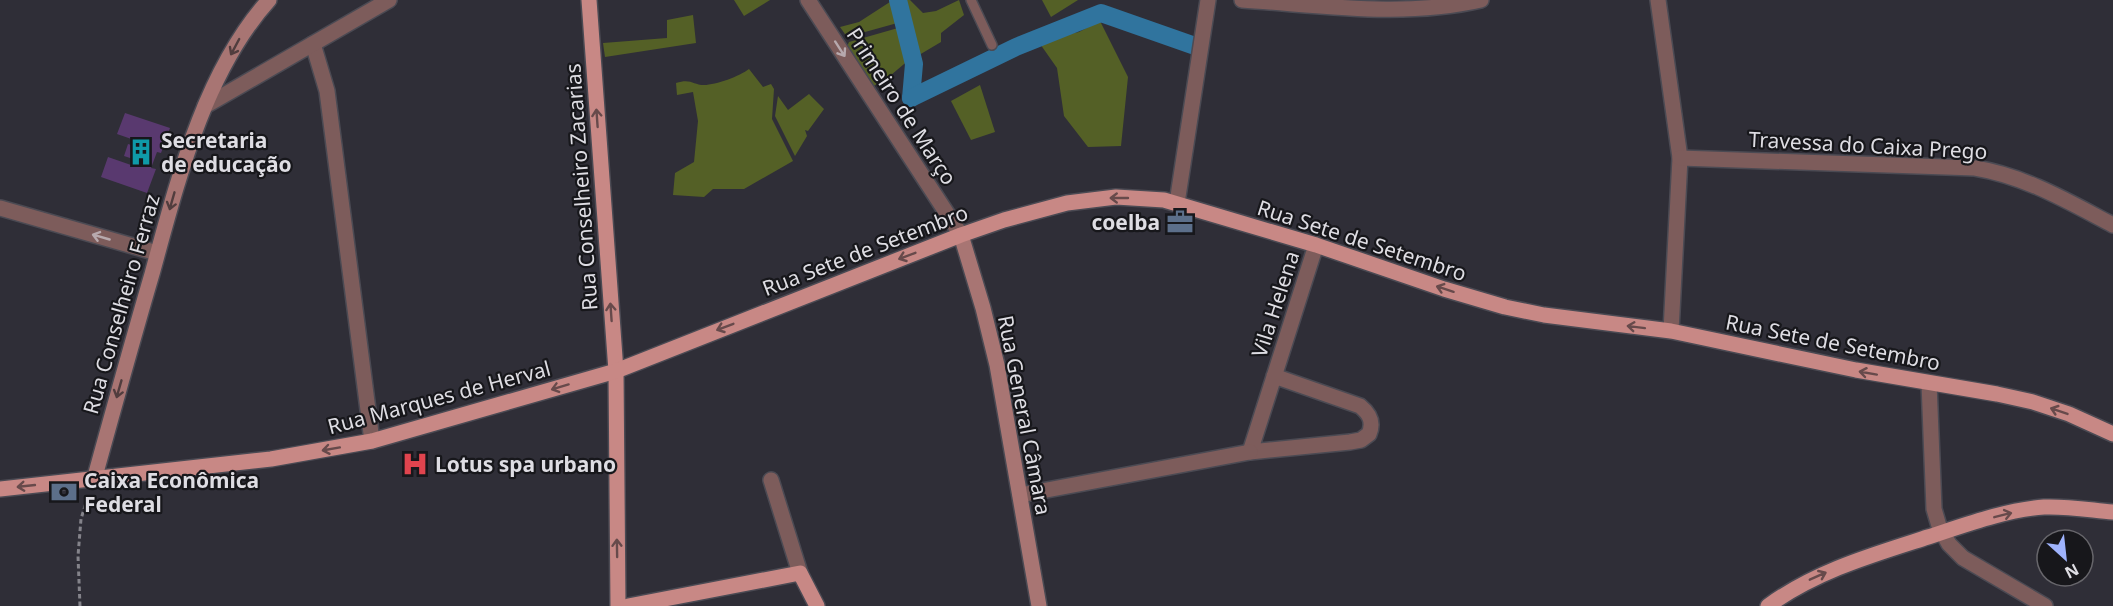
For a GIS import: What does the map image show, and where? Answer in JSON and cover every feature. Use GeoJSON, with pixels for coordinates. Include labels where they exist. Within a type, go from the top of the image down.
{"type":"FeatureCollection","features":[{"type":"Feature","properties":{"kind":"main road","name":"Rua Conselheiro Zacarias"},"geometry":{"type":"LineString","coordinates":[[589,0],[616,370],[618,606]]}},
{"type":"Feature","properties":{"kind":"main road","name":"Rua Sete de Setembro"},"geometry":{"type":"LineString","coordinates":[[616,370],[961,235],[1035,211],[1094,199],[1138,198],[1177,203],[1316,245],[1444,289],[1505,307],[1544,315],[1671,331],[1856,370],[1997,394],[2033,402],[2069,414],[2113,434]]}},
{"type":"Feature","properties":{"kind":"main road","name":"Rua Marques de Herval"},"geometry":{"type":"LineString","coordinates":[[0,489],[271,459],[372,441],[616,370]]}},
{"type":"Feature","properties":{"kind":"main road"},"geometry":{"type":"LineString","coordinates":[[1768,606],[1810,580],[1843,565],[1943,532],[2011,513],[2043,507],[2113,512]]}},
{"type":"Feature","properties":{"kind":"main road"},"geometry":{"type":"LineString","coordinates":[[628,606],[800,573],[817,606]]}},
{"type":"Feature","properties":{"kind":"street","name":"Rua Conselheiro Ferraz"},"geometry":{"type":"LineString","coordinates":[[94,480],[180,173],[205,106],[243,33],[269,0]]}},
{"type":"Feature","properties":{"kind":"street"},"geometry":{"type":"LineString","coordinates":[[205,106],[390,0]]}},
{"type":"Feature","properties":{"kind":"street","name":"Primeiro de Março"},"geometry":{"type":"LineString","coordinates":[[808,0],[961,235]]}},
{"type":"Feature","properties":{"kind":"street"},"geometry":{"type":"LineString","coordinates":[[1177,203],[1208,0]]}},
{"type":"Feature","properties":{"kind":"street"},"geometry":{"type":"LineString","coordinates":[[1242,0],[1392,10],[1436,7],[1481,0]]}},
{"type":"Feature","properties":{"kind":"street"},"geometry":{"type":"LineString","coordinates":[[1658,0],[1680,158],[1671,331]]}},
{"type":"Feature","properties":{"kind":"street"},"geometry":{"type":"LineString","coordinates":[[313,44],[327,91],[372,441]]}},
{"type":"Feature","properties":{"kind":"street","name":"Travessa do Caixa Prego"},"geometry":{"type":"LineString","coordinates":[[1680,158],[1976,168],[1993,171],[2034,185],[2113,225]]}},
{"type":"Feature","properties":{"kind":"street"},"geometry":{"type":"LineString","coordinates":[[0,208],[158,253]]}},
{"type":"Feature","properties":{"kind":"street","name":"Rua General Câmara"},"geometry":{"type":"LineString","coordinates":[[961,235],[997,365],[1039,606]]}},
{"type":"Feature","properties":{"kind":"street","name":"Vila Helena"},"geometry":{"type":"LineString","coordinates":[[1274,376],[1360,406],[1371,419],[1371,430],[1366,437],[1350,442],[1250,452],[1274,376],[1316,245]]}},
{"type":"Feature","properties":{"kind":"street"},"geometry":{"type":"LineString","coordinates":[[1929,383],[1934,509],[1943,532],[1953,550],[1963,558],[2045,606]]}},
{"type":"Feature","properties":{"kind":"street"},"geometry":{"type":"LineString","coordinates":[[1020,495],[1250,452]]}},
{"type":"Feature","properties":{"kind":"street"},"geometry":{"type":"LineString","coordinates":[[771,480],[800,573]]}},
{"type":"Feature","properties":{"kind":"lane"},"geometry":{"type":"LineString","coordinates":[[971,0],[992,45]]}},
{"type":"Feature","properties":{"kind":"path"},"geometry":{"type":"LineString","coordinates":[[80,606],[78,556],[81,519],[94,480]]}},
{"type":"Feature","properties":{"kind":"green space"},"geometry":{"type":"Polygon","coordinates":[[[734,0],[770,0],[744,16],[734,0]]]}},
{"type":"Feature","properties":{"kind":"green space"},"geometry":{"type":"Polygon","coordinates":[[[893,0],[899,0],[904,12],[901,22],[847,37],[840,27],[859,22],[893,0]]]}},
{"type":"Feature","properties":{"kind":"green space"},"geometry":{"type":"Polygon","coordinates":[[[902,0],[910,0],[923,13],[936,11],[959,0],[964,15],[941,33],[941,42],[914,58],[905,29],[906,6],[902,0]]]}},
{"type":"Feature","properties":{"kind":"green space"},"geometry":{"type":"Polygon","coordinates":[[[1042,0],[1078,0],[1051,17],[1042,0]]]}},
{"type":"Feature","properties":{"kind":"green space"},"geometry":{"type":"Polygon","coordinates":[[[693,15],[696,43],[605,57],[603,43],[667,38],[667,20],[693,15]]]}},
{"type":"Feature","properties":{"kind":"green space"},"geometry":{"type":"Polygon","coordinates":[[[1100,21],[1128,77],[1121,146],[1088,147],[1064,116],[1057,68],[1038,41],[1079,32],[1100,21]]]}},
{"type":"Feature","properties":{"kind":"green space"},"geometry":{"type":"Polygon","coordinates":[[[898,28],[910,59],[869,89],[845,51],[849,42],[898,28]]]}},
{"type":"Feature","properties":{"kind":"green space"},"geometry":{"type":"Polygon","coordinates":[[[749,69],[763,87],[771,84],[774,89],[772,119],[793,161],[744,189],[713,189],[704,197],[673,195],[675,173],[694,162],[698,121],[693,92],[677,95],[676,83],[689,81],[704,85],[715,83],[749,69]]]}},
{"type":"Feature","properties":{"kind":"green space"},"geometry":{"type":"Polygon","coordinates":[[[980,85],[995,132],[971,140],[951,101],[980,85]]]}},
{"type":"Feature","properties":{"kind":"green space"},"geometry":{"type":"Polygon","coordinates":[[[809,94],[824,109],[808,131],[805,130],[807,136],[795,156],[775,116],[778,96],[788,110],[809,94]]]}},
{"type":"Feature","properties":{"kind":"building","name":"Secretaria de educação"},"geometry":{"type":"Polygon","coordinates":[[[125,113],[170,128],[161,153],[157,152],[151,168],[156,169],[147,193],[101,177],[108,157],[131,165],[133,159],[124,156],[128,144],[138,147],[140,142],[117,134],[125,113]]]}},
{"type":"Feature","properties":{"kind":"waterway"},"geometry":{"type":"LineString","coordinates":[[898,0],[914,64],[911,98]]}},
{"type":"Feature","properties":{"kind":"waterway"},"geometry":{"type":"LineString","coordinates":[[911,98],[1016,47],[1101,13],[1195,46]]}},
{"type":"Feature","properties":{"kind":"place","name":"Secretaria de educação"},"geometry":{"type":"Point","coordinates":[141,152]}},
{"type":"Feature","properties":{"kind":"place","name":"coelba"},"geometry":{"type":"Point","coordinates":[1180,222]}},
{"type":"Feature","properties":{"kind":"place","name":"Lotus spa urbano"},"geometry":{"type":"Point","coordinates":[415,464]}},
{"type":"Feature","properties":{"kind":"place","name":"Caixa Econômica Federal"},"geometry":{"type":"Point","coordinates":[64,492]}}]}
